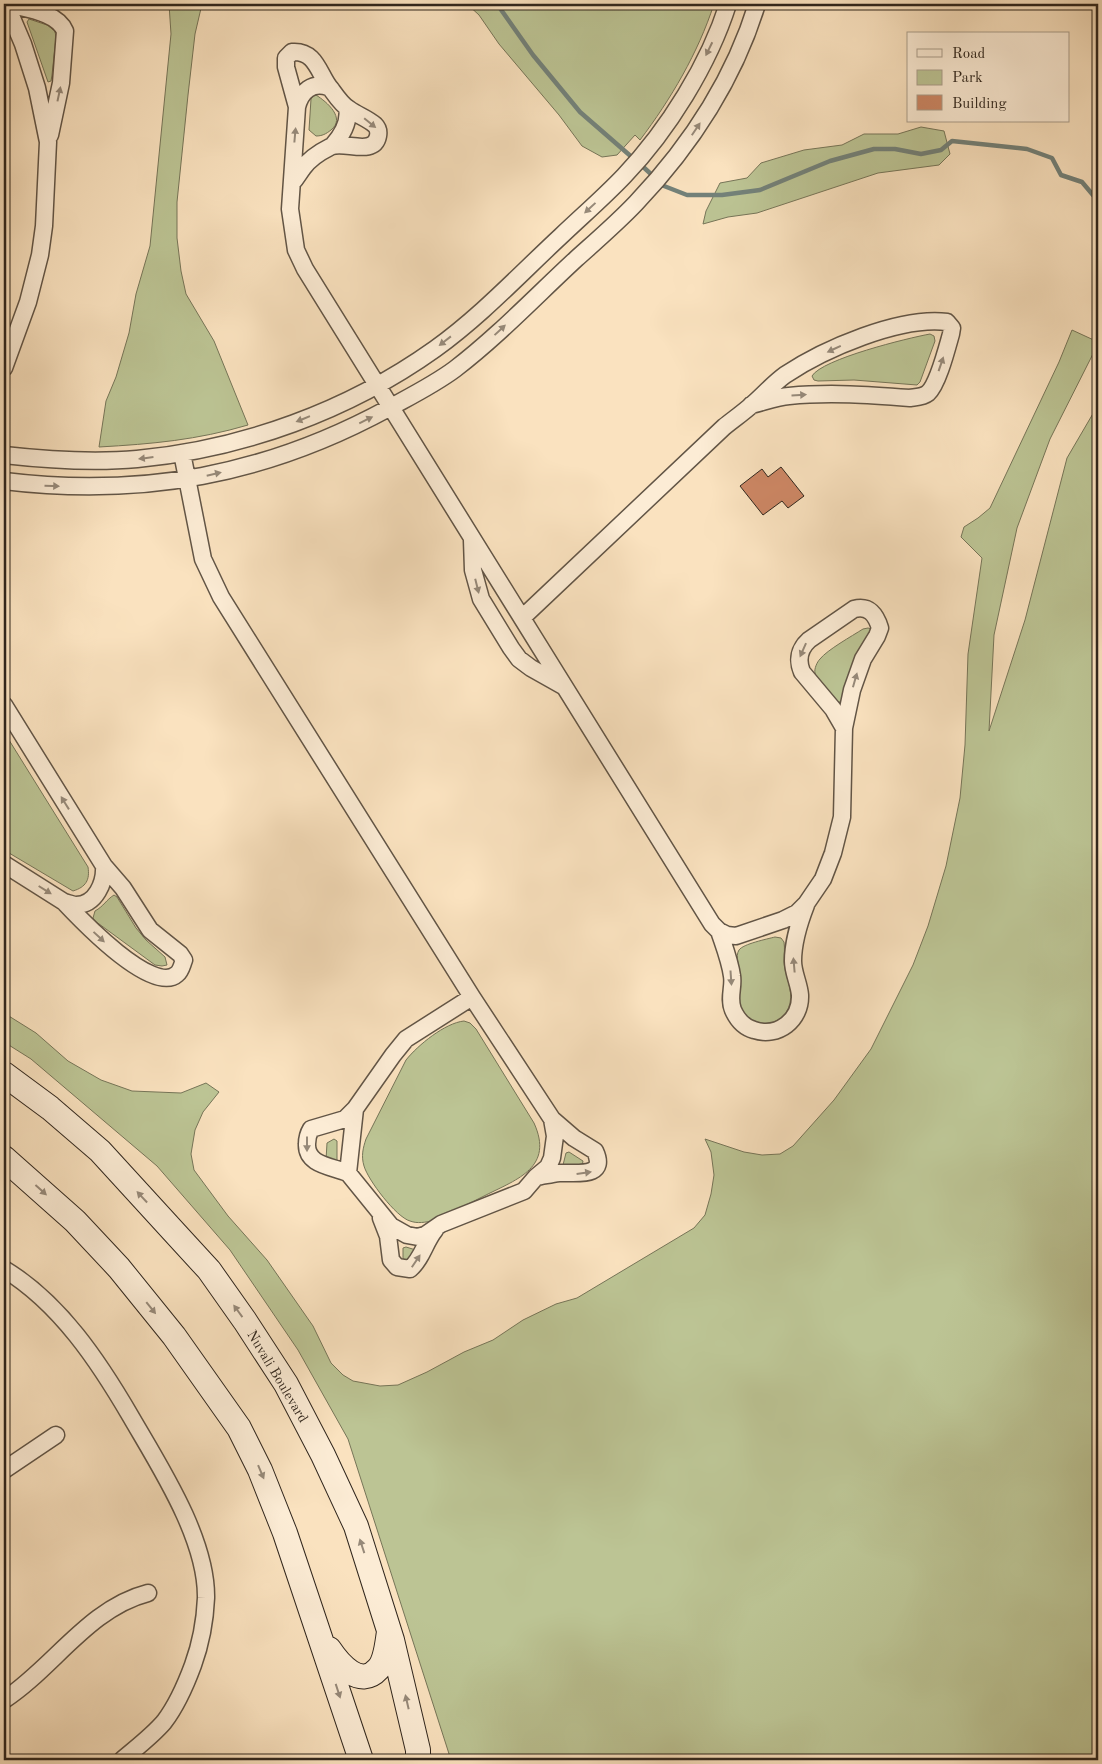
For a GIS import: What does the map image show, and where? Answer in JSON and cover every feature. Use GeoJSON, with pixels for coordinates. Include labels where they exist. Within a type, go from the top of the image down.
{"type":"FeatureCollection","features":[{"type":"Feature","properties":{"kind":"main road","name":"Nuvali Boulevard"},"geometry":{"type":"LineString","coordinates":[[4,1074],[50,1108],[100,1151],[209,1270],[246,1321],[286,1384],[323,1455],[356,1526],[389,1631],[418,1750],[418,1760]]}},
{"type":"Feature","properties":{"kind":"main road"},"geometry":{"type":"LineString","coordinates":[[4,1158],[75,1221],[119,1268],[174,1336],[239,1428],[260,1470],[285,1533],[361,1760]]}},
{"type":"Feature","properties":{"kind":"main road"},"geometry":{"type":"LineString","coordinates":[[321,1638],[338,1663],[352,1674],[368,1676],[378,1669],[383,1659],[389,1631]]}},
{"type":"Feature","properties":{"kind":"street"},"geometry":{"type":"LineString","coordinates":[[7,4],[37,88],[48,142]]}},
{"type":"Feature","properties":{"kind":"street"},"geometry":{"type":"LineString","coordinates":[[4,368],[28,302],[38,264],[44,226],[48,142],[61,83],[65,31],[59,21],[53,17],[7,4]]}},
{"type":"Feature","properties":{"kind":"street"},"geometry":{"type":"LineString","coordinates":[[4,455],[49,460],[102,460],[135,459],[203,450],[254,437],[305,418],[395,376],[474,318],[626,174],[646,150],[681,100],[715,38],[728,4]]}},
{"type":"Feature","properties":{"kind":"street"},"geometry":{"type":"LineString","coordinates":[[4,481],[46,486],[103,487],[137,486],[208,476],[270,460],[316,444],[390,408],[453,370],[492,338],[634,205],[679,154],[707,113],[725,82],[741,48],[757,4]]}},
{"type":"Feature","properties":{"kind":"street"},"geometry":{"type":"LineString","coordinates":[[297,106],[286,67],[286,58],[289,54],[297,52],[305,54],[318,65],[328,86],[347,108],[370,121],[378,132],[378,138],[369,146],[333,146]]}},
{"type":"Feature","properties":{"kind":"street"},"geometry":{"type":"LineString","coordinates":[[328,86],[315,85],[308,89],[299,98],[297,106],[290,209],[296,250],[315,288],[712,924],[719,932],[732,976],[730,1002],[738,1019],[744,1026],[753,1030],[772,1032],[781,1030],[788,1024],[798,1008],[800,997],[793,962],[798,926],[806,904]]}},
{"type":"Feature","properties":{"kind":"street"},"geometry":{"type":"LineString","coordinates":[[292,183],[312,158],[333,146],[348,120],[347,108]]}},
{"type":"Feature","properties":{"kind":"street"},"geometry":{"type":"LineString","coordinates":[[522,618],[724,427],[783,377],[804,363],[866,335],[891,328],[928,322],[947,322],[952,328],[934,384],[928,393],[921,397],[910,398],[838,393],[815,394],[787,396],[752,405]]}},
{"type":"Feature","properties":{"kind":"street"},"geometry":{"type":"LineString","coordinates":[[182,453],[203,559],[217,590],[472,997],[552,1119],[574,1138],[595,1150],[598,1160],[593,1171],[587,1174],[561,1173],[536,1177]]}},
{"type":"Feature","properties":{"kind":"street"},"geometry":{"type":"LineString","coordinates":[[472,538],[474,570],[480,599],[519,659],[565,687]]}},
{"type":"Feature","properties":{"kind":"street"},"geometry":{"type":"LineString","coordinates":[[719,932],[736,936],[783,920],[797,912],[806,904],[818,888],[828,869],[842,817],[844,728],[859,668],[880,628],[871,611],[863,608],[854,609],[809,640],[804,645],[799,659],[799,666],[802,672],[834,709],[844,728]]}},
{"type":"Feature","properties":{"kind":"street"},"geometry":{"type":"LineString","coordinates":[[4,705],[104,866],[123,888],[150,930],[180,954],[184,960],[178,974],[171,978],[161,978],[149,973],[102,941],[64,902],[4,864]]}},
{"type":"Feature","properties":{"kind":"street"},"geometry":{"type":"LineString","coordinates":[[64,902],[75,905],[83,904],[97,894],[105,876],[104,866]]}},
{"type":"Feature","properties":{"kind":"street"},"geometry":{"type":"LineString","coordinates":[[472,997],[406,1039],[355,1109],[345,1119],[311,1129],[308,1134],[307,1152],[311,1158],[348,1173],[391,1226],[407,1235],[418,1237],[425,1235],[441,1224],[524,1191],[548,1167],[552,1158],[556,1136],[552,1119]]}},
{"type":"Feature","properties":{"kind":"street"},"geometry":{"type":"LineString","coordinates":[[348,1173],[355,1109]]}},
{"type":"Feature","properties":{"kind":"street"},"geometry":{"type":"LineString","coordinates":[[378,1212],[385,1226],[391,1260],[393,1264],[404,1269],[410,1269],[418,1261],[430,1237],[441,1224]]}},
{"type":"Feature","properties":{"kind":"street"},"geometry":{"type":"LineString","coordinates":[[4,1269],[47,1302],[78,1337],[109,1380],[170,1485],[197,1547],[206,1597],[201,1643],[187,1682],[164,1722],[122,1760]]}},
{"type":"Feature","properties":{"kind":"street"},"geometry":{"type":"LineString","coordinates":[[4,1470],[56,1435]]}},
{"type":"Feature","properties":{"kind":"street"},"geometry":{"type":"LineString","coordinates":[[4,1700],[34,1677],[96,1620],[120,1603],[148,1593]]}},
{"type":"Feature","properties":{"kind":"green space"},"geometry":{"type":"Polygon","coordinates":[[[169,4],[202,4],[195,34],[177,202],[177,238],[181,271],[186,294],[214,341],[248,425],[174,440],[99,447],[106,401],[116,377],[129,333],[136,294],[150,246],[171,34],[169,4]]]}},
{"type":"Feature","properties":{"kind":"green space"},"geometry":{"type":"Polygon","coordinates":[[[467,4],[714,4],[700,40],[683,75],[640,140],[635,135],[617,155],[602,157],[582,146],[559,115],[499,44],[479,15],[467,4]]]}},
{"type":"Feature","properties":{"kind":"green space"},"geometry":{"type":"Polygon","coordinates":[[[29,19],[47,25],[55,31],[52,75],[51,81],[48,82],[27,22],[29,19]]]}},
{"type":"Feature","properties":{"kind":"green space"},"geometry":{"type":"Polygon","coordinates":[[[313,95],[316,95],[330,106],[337,120],[329,131],[320,136],[316,136],[309,130],[311,99],[313,95]]]}},
{"type":"Feature","properties":{"kind":"green space"},"geometry":{"type":"Polygon","coordinates":[[[921,127],[944,131],[950,154],[939,165],[878,173],[757,213],[728,217],[703,224],[706,211],[720,183],[747,178],[761,163],[804,150],[842,145],[864,134],[898,134],[921,127]]]}},
{"type":"Feature","properties":{"kind":"green space"},"geometry":{"type":"Polygon","coordinates":[[[1072,330],[1098,342],[1098,344],[1050,439],[1017,528],[994,635],[989,731],[1025,620],[1067,458],[1098,405],[1098,1760],[451,1760],[348,1439],[298,1350],[230,1250],[157,1166],[31,1059],[4,1042],[4,1013],[36,1033],[68,1061],[101,1080],[132,1091],[181,1093],[206,1083],[219,1092],[203,1112],[195,1130],[191,1154],[194,1170],[228,1216],[267,1260],[313,1326],[331,1363],[343,1375],[353,1381],[380,1386],[398,1385],[427,1372],[464,1352],[493,1340],[523,1320],[556,1304],[577,1298],[694,1228],[705,1215],[714,1175],[711,1152],[705,1139],[744,1152],[762,1155],[780,1154],[793,1146],[834,1100],[871,1049],[913,965],[928,926],[946,866],[960,798],[965,745],[968,654],[982,558],[961,537],[964,527],[990,508],[1059,362],[1072,330]]]}},
{"type":"Feature","properties":{"kind":"green space"},"geometry":{"type":"Polygon","coordinates":[[[930,334],[934,336],[935,341],[920,382],[917,385],[854,380],[818,381],[814,380],[812,376],[819,369],[848,356],[930,334]]]}},
{"type":"Feature","properties":{"kind":"green space"},"geometry":{"type":"Polygon","coordinates":[[[863,629],[872,629],[843,702],[837,702],[818,681],[815,673],[816,666],[823,655],[863,629]]]}},
{"type":"Feature","properties":{"kind":"green space"},"geometry":{"type":"Polygon","coordinates":[[[4,732],[88,867],[88,879],[84,885],[73,891],[4,850],[4,732]]]}},
{"type":"Feature","properties":{"kind":"green space"},"geometry":{"type":"Polygon","coordinates":[[[114,895],[136,928],[165,957],[167,965],[155,965],[95,921],[93,918],[95,911],[114,895]]]}},
{"type":"Feature","properties":{"kind":"green space"},"geometry":{"type":"Polygon","coordinates":[[[775,937],[781,938],[784,942],[784,962],[791,998],[790,1003],[786,1012],[780,1018],[773,1022],[757,1022],[749,1018],[740,1004],[738,952],[745,946],[775,937]]]}},
{"type":"Feature","properties":{"kind":"green space"},"geometry":{"type":"Polygon","coordinates":[[[464,1021],[470,1023],[476,1029],[534,1123],[539,1138],[539,1151],[536,1161],[530,1170],[521,1177],[433,1221],[413,1222],[404,1218],[390,1206],[371,1180],[363,1162],[364,1146],[406,1060],[417,1048],[440,1030],[464,1021]]]}},
{"type":"Feature","properties":{"kind":"green space"},"geometry":{"type":"Polygon","coordinates":[[[334,1139],[337,1141],[337,1161],[326,1160],[327,1143],[334,1139]]]}},
{"type":"Feature","properties":{"kind":"green space"},"geometry":{"type":"Polygon","coordinates":[[[569,1152],[583,1161],[581,1171],[562,1169],[566,1153],[569,1152]]]}},
{"type":"Feature","properties":{"kind":"green space"},"geometry":{"type":"Polygon","coordinates":[[[406,1247],[419,1251],[416,1263],[403,1261],[403,1248],[406,1247]]]}},
{"type":"Feature","properties":{"kind":"building"},"geometry":{"type":"Polygon","coordinates":[[[781,467],[804,496],[788,508],[782,501],[763,515],[740,486],[762,469],[768,477],[781,467]]]}},
{"type":"Feature","properties":{"kind":"waterway"},"geometry":{"type":"LineString","coordinates":[[497,4],[533,55],[580,112],[634,159]]}},
{"type":"Feature","properties":{"kind":"waterway"},"geometry":{"type":"LineString","coordinates":[[640,164],[664,186],[687,195],[722,195],[760,190],[830,161],[874,149],[895,149],[921,154],[941,150],[952,141],[1027,149],[1052,158],[1061,175],[1082,182],[1098,201]]}}]}
